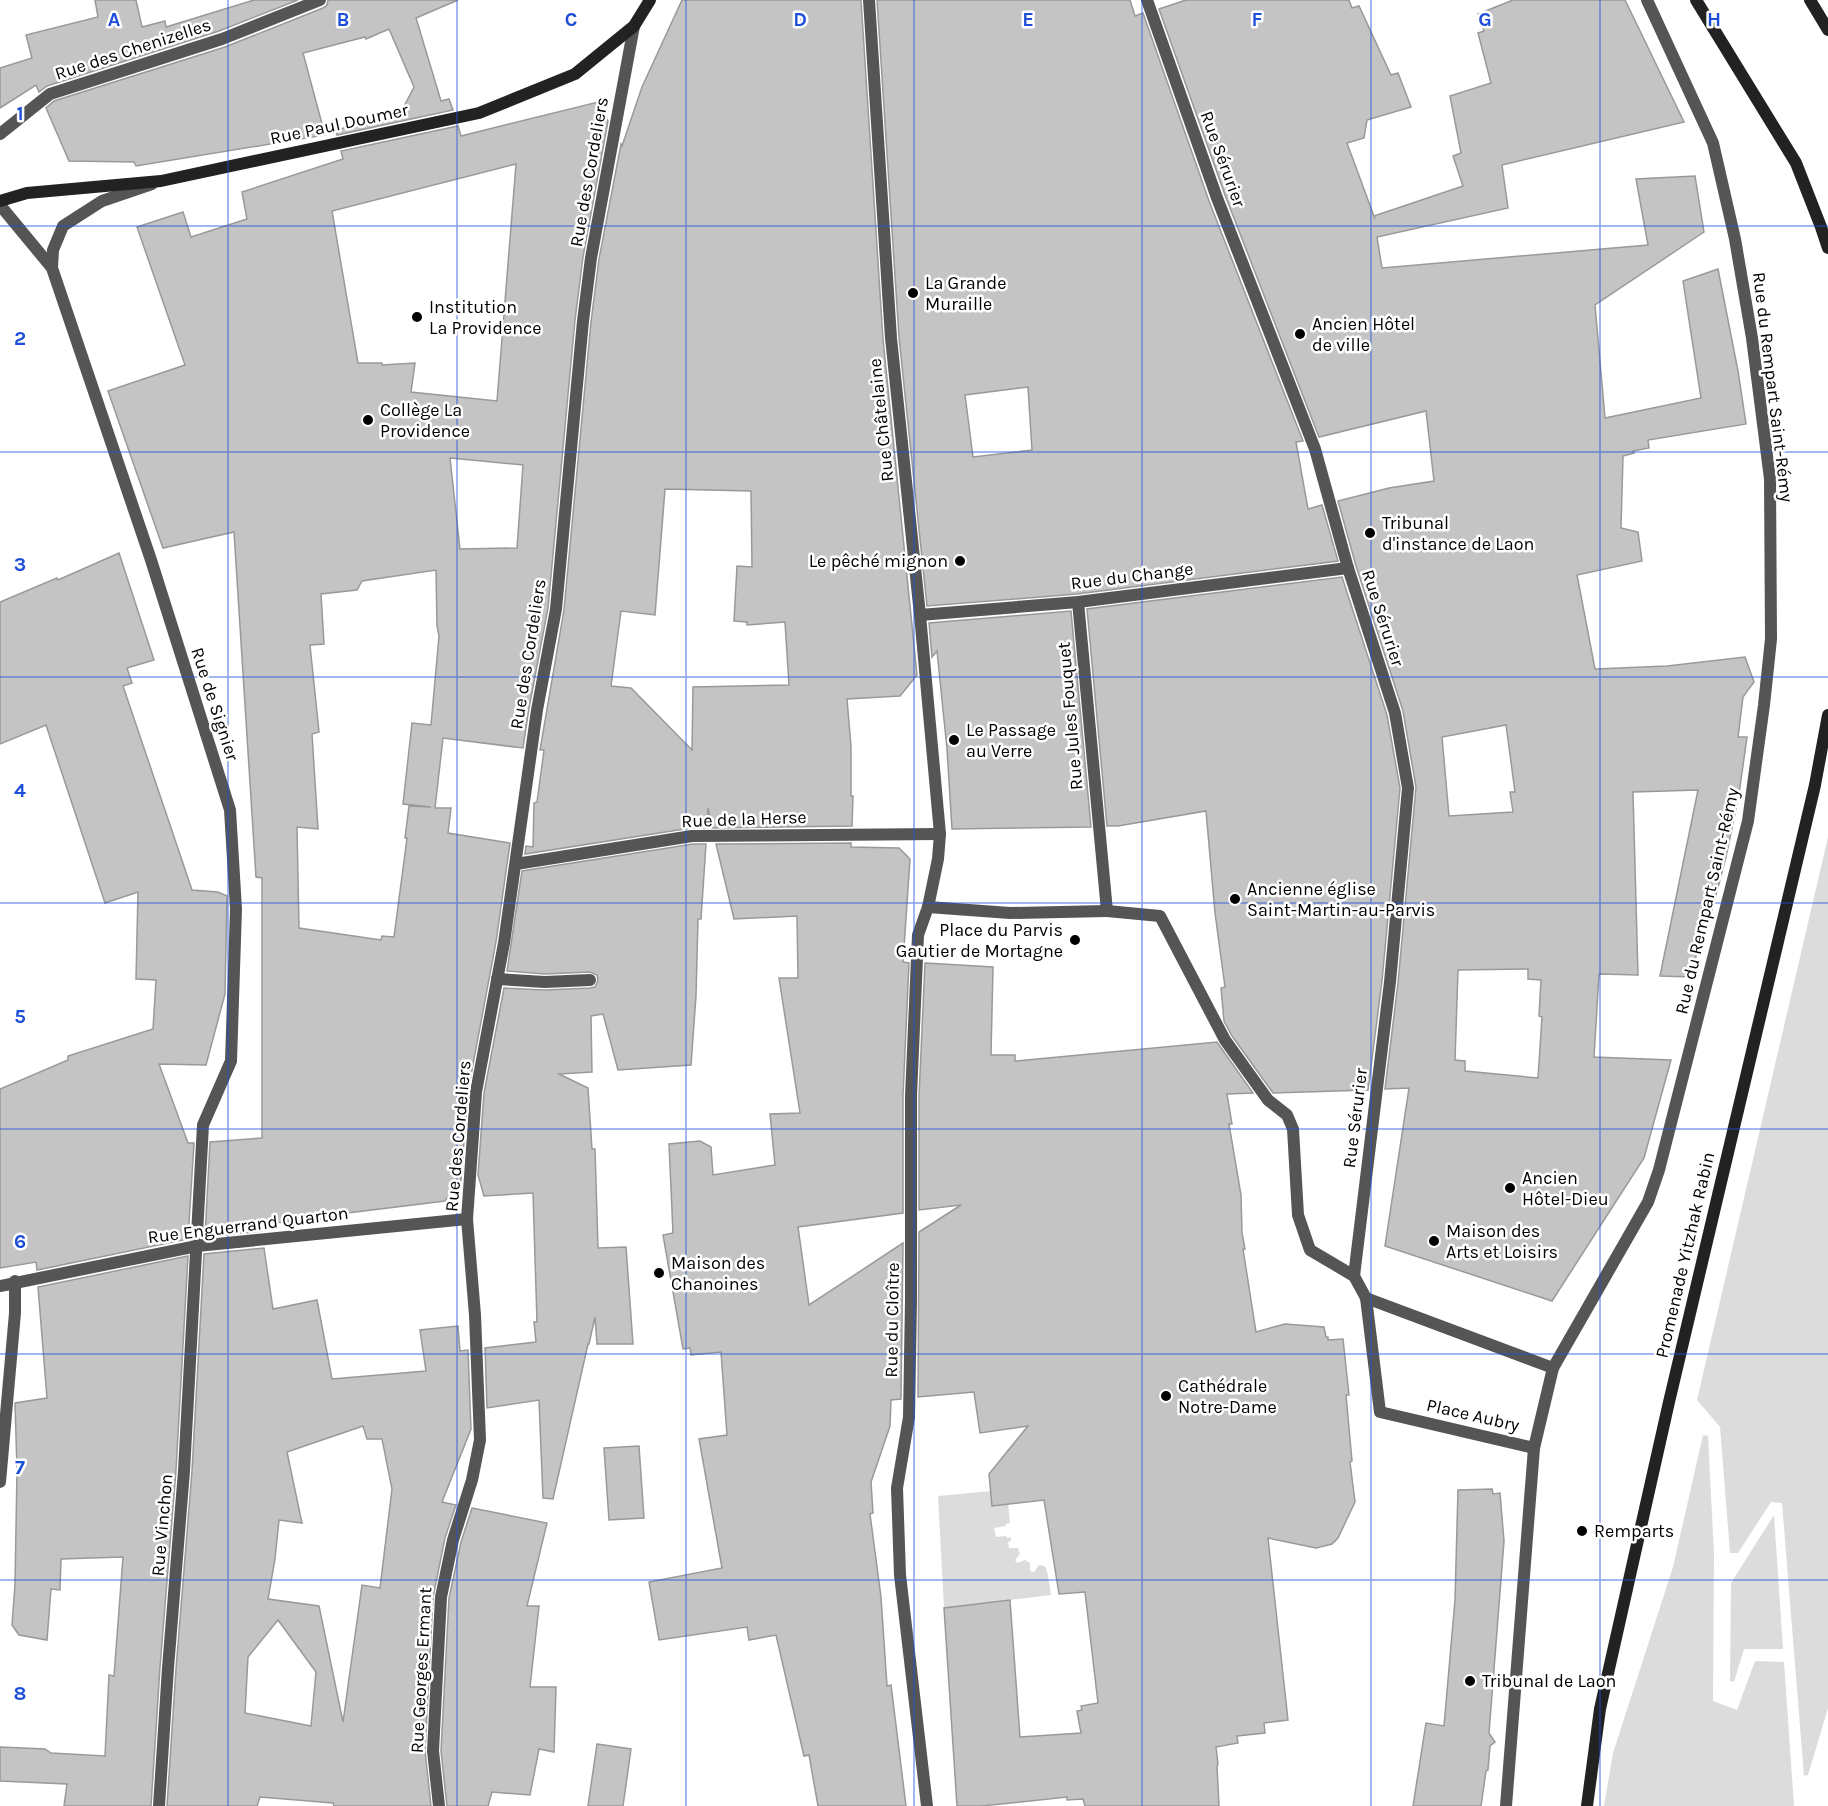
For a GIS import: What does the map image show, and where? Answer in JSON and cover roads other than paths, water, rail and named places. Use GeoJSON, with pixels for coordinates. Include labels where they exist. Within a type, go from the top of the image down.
{"type":"FeatureCollection","features":[{"type":"Feature","properties":{"kind":"street","name":"Rue des Chenizelles"},"geometry":{"type":"LineString","coordinates":[[0,134],[50,94],[222,39],[320,0]]}},
{"type":"Feature","properties":{"kind":"street","name":"Rue Paul Doumer"},"geometry":{"type":"LineString","coordinates":[[0,203],[27,193],[161,181],[479,112],[575,74],[634,26],[650,0]]}},
{"type":"Feature","properties":{"kind":"street","name":"Rue Châtelaine"},"geometry":{"type":"LineString","coordinates":[[869,0],[891,338],[940,834]]}},
{"type":"Feature","properties":{"kind":"street","name":"Rue Sérurier"},"geometry":{"type":"LineString","coordinates":[[1147,0],[1217,198],[1315,449],[1348,568],[1395,713],[1408,789],[1390,982],[1354,1276]]}},
{"type":"Feature","properties":{"kind":"street","name":"Rue du Rempart Saint-Rémy"},"geometry":{"type":"LineString","coordinates":[[1553,1368],[1648,1202],[1659,1170],[1748,821],[1771,639],[1770,479],[1752,338],[1735,239],[1713,143],[1647,0]]}},
{"type":"Feature","properties":{"kind":"street"},"geometry":{"type":"LineString","coordinates":[[1696,0],[1796,164],[1828,248]]}},
{"type":"Feature","properties":{"kind":"street"},"geometry":{"type":"LineString","coordinates":[[1810,0],[1828,30]]}},
{"type":"Feature","properties":{"kind":"street","name":"Rue des Cordeliers"},"geometry":{"type":"LineString","coordinates":[[472,1288],[467,1219],[476,1092],[497,979],[516,864],[537,710],[556,609],[591,258],[634,26]]}},
{"type":"Feature","properties":{"kind":"street"},"geometry":{"type":"LineString","coordinates":[[52,268],[53,250],[63,226],[102,201],[161,181]]}},
{"type":"Feature","properties":{"kind":"street","name":"Rue de Signier"},"geometry":{"type":"LineString","coordinates":[[0,203],[52,268],[151,560],[230,810],[236,909],[231,1061],[203,1125],[197,1246]]}},
{"type":"Feature","properties":{"kind":"street","name":"Rue du Change"},"geometry":{"type":"LineString","coordinates":[[920,615],[1078,602],[1348,568]]}},
{"type":"Feature","properties":{"kind":"street","name":"Rue Jules Fouquet"},"geometry":{"type":"LineString","coordinates":[[1078,602],[1107,910]]}},
{"type":"Feature","properties":{"kind":"street","name":"Promenade Yitzhak Rabin"},"geometry":{"type":"LineString","coordinates":[[1587,1806],[1605,1687],[1669,1402],[1815,785],[1828,715]]}},
{"type":"Feature","properties":{"kind":"street","name":"Rue de la Herse"},"geometry":{"type":"LineString","coordinates":[[516,864],[692,836],[940,834]]}},
{"type":"Feature","properties":{"kind":"street","name":"Rue du Cloître"},"geometry":{"type":"LineString","coordinates":[[927,1806],[900,1575],[897,1488],[909,1417],[911,1096],[918,934],[928,907],[938,859],[940,834]]}},
{"type":"Feature","properties":{"kind":"street"},"geometry":{"type":"LineString","coordinates":[[928,907],[1010,913],[1107,910],[1160,916],[1225,1040],[1268,1100],[1287,1115],[1293,1129],[1298,1215],[1310,1250],[1354,1276]]}},
{"type":"Feature","properties":{"kind":"street"},"geometry":{"type":"LineString","coordinates":[[497,979],[545,982],[590,980]]}},
{"type":"Feature","properties":{"kind":"street","name":"Rue Enguerrand Quarton"},"geometry":{"type":"LineString","coordinates":[[0,1286],[15,1281],[197,1246],[467,1219]]}},
{"type":"Feature","properties":{"kind":"street","name":"Rue Vinchon"},"geometry":{"type":"LineString","coordinates":[[159,1806],[184,1471],[197,1246]]}},
{"type":"Feature","properties":{"kind":"street","name":"Place Aubry"},"geometry":{"type":"LineString","coordinates":[[1354,1276],[1366,1298],[1380,1412],[1534,1448],[1553,1368]]}},
{"type":"Feature","properties":{"kind":"street"},"geometry":{"type":"LineString","coordinates":[[0,1482],[15,1313],[15,1281]]}},
{"type":"Feature","properties":{"kind":"street","name":"Rue Georges Ermant"},"geometry":{"type":"LineString","coordinates":[[439,1806],[433,1750],[441,1597],[453,1540],[472,1480],[480,1440],[472,1288]]}},
{"type":"Feature","properties":{"kind":"street"},"geometry":{"type":"LineString","coordinates":[[1366,1298],[1553,1368]]}},
{"type":"Feature","properties":{"kind":"street"},"geometry":{"type":"LineString","coordinates":[[1506,1806],[1534,1448]]}},
{"type":"Feature","properties":{"kind":"place","name":"La Grande Muraille"},"geometry":{"type":"Point","coordinates":[913,293]}},
{"type":"Feature","properties":{"kind":"place","name":"Institution La Providence"},"geometry":{"type":"Point","coordinates":[417,317]}},
{"type":"Feature","properties":{"kind":"place","name":"Ancien Hôtel de ville"},"geometry":{"type":"Point","coordinates":[1300,334]}},
{"type":"Feature","properties":{"kind":"place","name":"Collège La Providence"},"geometry":{"type":"Point","coordinates":[368,420]}},
{"type":"Feature","properties":{"kind":"place","name":"Tribunal d'instance de Laon"},"geometry":{"type":"Point","coordinates":[1370,533]}},
{"type":"Feature","properties":{"kind":"place","name":"Le pêché mignon"},"geometry":{"type":"Point","coordinates":[960,561]}},
{"type":"Feature","properties":{"kind":"place","name":"Le Passage au Verre"},"geometry":{"type":"Point","coordinates":[954,740]}},
{"type":"Feature","properties":{"kind":"place","name":"Ancienne église Saint-Martin-au-Parvis"},"geometry":{"type":"Point","coordinates":[1235,899]}},
{"type":"Feature","properties":{"kind":"place","name":"Place du Parvis Gautier de Mortagne"},"geometry":{"type":"Point","coordinates":[1075,940]}},
{"type":"Feature","properties":{"kind":"place","name":"Ancien Hôtel-Dieu"},"geometry":{"type":"Point","coordinates":[1510,1188]}},
{"type":"Feature","properties":{"kind":"place","name":"Maison des Arts et Loisirs"},"geometry":{"type":"Point","coordinates":[1434,1241]}},
{"type":"Feature","properties":{"kind":"place","name":"Maison des Chanoines"},"geometry":{"type":"Point","coordinates":[659,1273]}},
{"type":"Feature","properties":{"kind":"place","name":"Cathédrale Notre-Dame"},"geometry":{"type":"Point","coordinates":[1166,1396]}},
{"type":"Feature","properties":{"kind":"place","name":"Remparts"},"geometry":{"type":"Point","coordinates":[1582,1531]}},
{"type":"Feature","properties":{"kind":"place","name":"Tribunal de Laon"},"geometry":{"type":"Point","coordinates":[1470,1681]}}]}
